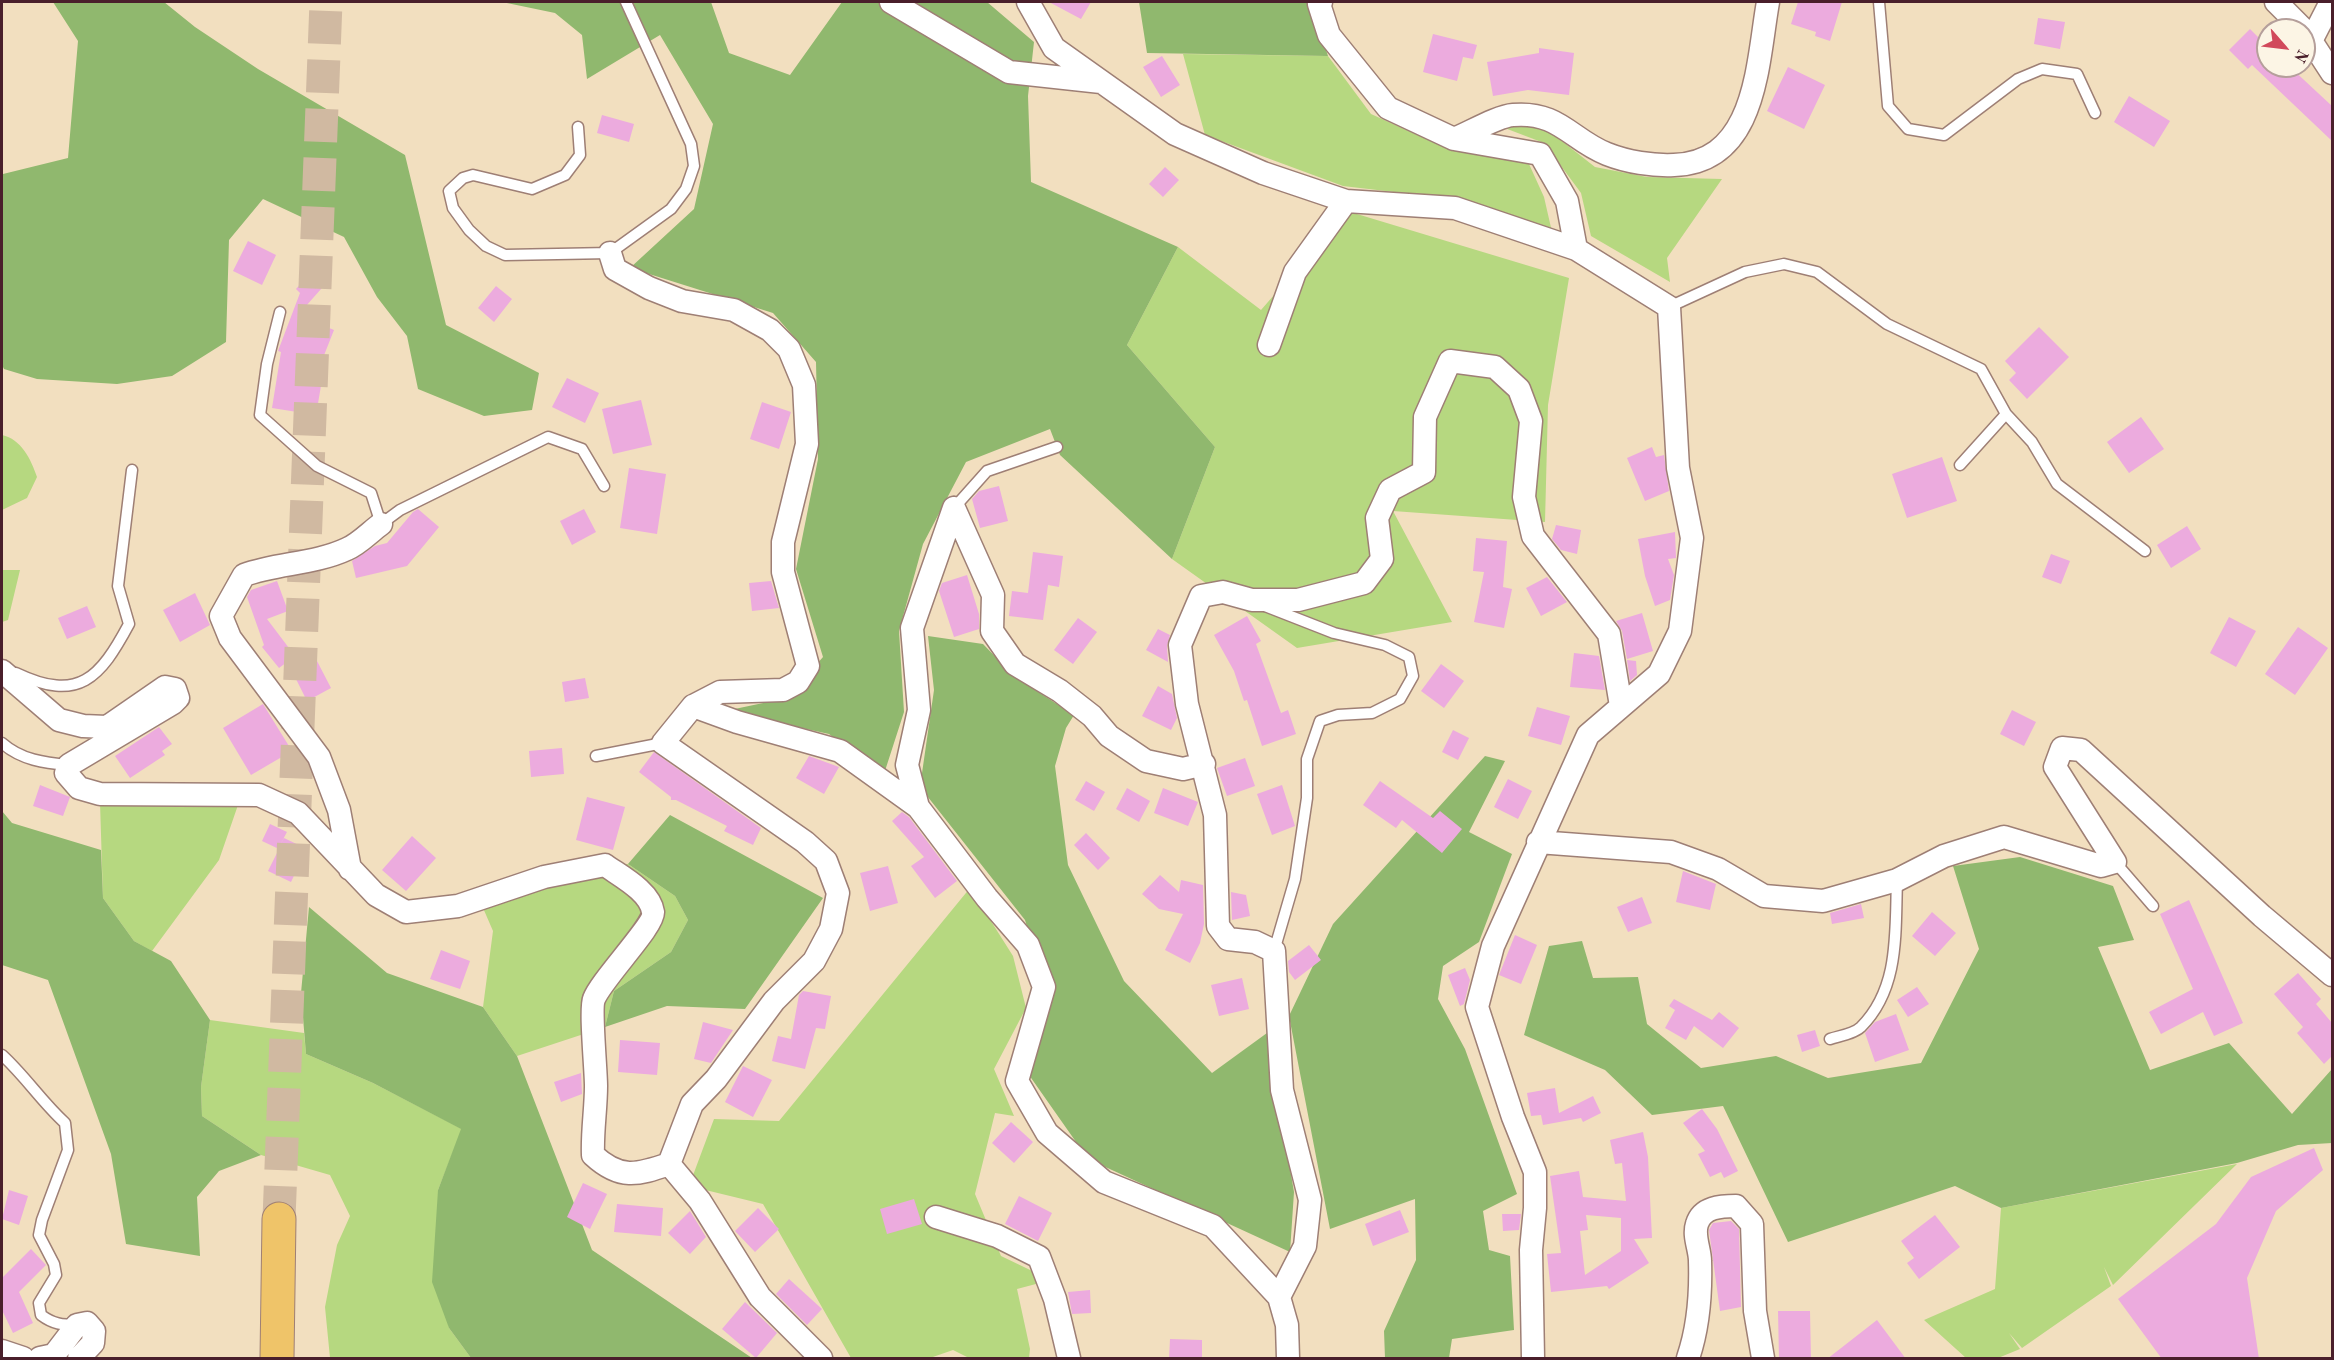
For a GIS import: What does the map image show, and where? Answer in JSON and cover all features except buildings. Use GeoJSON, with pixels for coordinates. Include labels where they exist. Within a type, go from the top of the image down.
{"type":"FeatureCollection","features":[{"type":"Feature","properties":{"kind":"highway"},"geometry":{"type":"LineString","coordinates":[[277,1359],[279,1219]]}},
{"type":"Feature","properties":{"kind":"street"},"geometry":{"type":"LineString","coordinates":[[891,2],[1009,72],[1102,83]]}},
{"type":"Feature","properties":{"kind":"street"},"geometry":{"type":"LineString","coordinates":[[1028,2],[1054,48],[1176,134],[1263,173],[1346,201],[1455,208],[1576,249],[1669,307],[1678,468],[1692,538],[1680,632],[1659,674],[1588,735],[1493,946],[1478,1007],[1513,1117],[1534,1172],[1535,1208],[1531,1250],[1533,1359]]}},
{"type":"Feature","properties":{"kind":"street"},"geometry":{"type":"LineString","coordinates":[[1321,2],[1319,4],[1329,35],[1388,108],[1454,139],[1540,154],[1567,201],[1576,249]]}},
{"type":"Feature","properties":{"kind":"street"},"geometry":{"type":"LineString","coordinates":[[1454,139],[1512,115],[1551,118],[1606,154],[1657,166],[1692,165],[1719,152],[1737,130],[1753,91],[1768,2]]}},
{"type":"Feature","properties":{"kind":"street"},"geometry":{"type":"LineString","coordinates":[[2276,2],[2292,18]]}},
{"type":"Feature","properties":{"kind":"street"},"geometry":{"type":"LineString","coordinates":[[2316,21],[2331,2]]}},
{"type":"Feature","properties":{"kind":"street"},"geometry":{"type":"LineString","coordinates":[[2316,47],[2332,73]]}},
{"type":"Feature","properties":{"kind":"street"},"geometry":{"type":"LineString","coordinates":[[1269,345],[1295,272],[1346,201]]}},
{"type":"Feature","properties":{"kind":"street"},"geometry":{"type":"LineString","coordinates":[[610,253],[615,269],[649,288],[682,301],[734,310],[770,330],[789,349],[804,385],[807,444],[783,542],[783,573],[808,666],[798,682],[783,690],[720,692],[693,706],[663,742],[805,842],[826,861],[838,893],[831,929],[814,961],[774,1001],[716,1079],[692,1104],[669,1164]]}},
{"type":"Feature","properties":{"kind":"street"},"geometry":{"type":"LineString","coordinates":[[1279,1297],[1305,1246],[1310,1200],[1282,1090],[1274,951],[1255,942],[1228,939],[1218,926],[1215,815],[1204,764],[1187,704],[1180,645],[1201,596],[1223,592],[1252,600],[1298,600],[1364,583],[1382,559],[1377,518],[1390,490],[1424,472],[1425,417],[1450,361],[1495,368],[1519,389],[1531,421],[1524,497],[1533,536],[1609,634],[1621,706]]}},
{"type":"Feature","properties":{"kind":"street"},"geometry":{"type":"LineString","coordinates":[[918,807],[907,765],[919,710],[912,628],[954,508]]}},
{"type":"Feature","properties":{"kind":"street"},"geometry":{"type":"LineString","coordinates":[[954,508],[993,595],[992,631],[1015,664],[1060,691],[1092,716],[1109,736],[1146,760],[1183,769],[1204,764]]}},
{"type":"Feature","properties":{"kind":"street"},"geometry":{"type":"LineString","coordinates":[[350,869],[339,810],[319,757],[230,638],[221,616],[244,575],[268,567],[310,561],[348,549],[381,525]]}},
{"type":"Feature","properties":{"kind":"street"},"geometry":{"type":"LineString","coordinates":[[2,671],[59,720],[83,726],[107,727],[165,687],[175,689],[178,698],[173,703],[69,765],[66,773],[79,788],[100,794],[260,795],[298,813],[376,895],[406,912],[458,906],[544,878],[605,865],[643,893],[653,911],[652,922],[636,938],[594,999],[596,1089],[592,1130],[593,1155],[605,1166],[636,1175],[669,1164]]}},
{"type":"Feature","properties":{"kind":"street"},"geometry":{"type":"LineString","coordinates":[[693,706],[737,723],[840,751],[918,807],[987,898],[1028,945],[1044,987],[1017,1081],[1047,1133],[1104,1182],[1213,1226],[1279,1297],[1287,1325],[1288,1359]]}},
{"type":"Feature","properties":{"kind":"street"},"geometry":{"type":"LineString","coordinates":[[1538,842],[1671,852],[1718,869],[1764,896],[1823,901],[1897,880],[1944,856],[2004,837],[2101,866],[2115,862],[2055,767],[2062,748],[2081,750],[2262,915],[2332,975]]}},
{"type":"Feature","properties":{"kind":"street"},"geometry":{"type":"LineString","coordinates":[[669,1164],[700,1201],[760,1297],[821,1359]]}},
{"type":"Feature","properties":{"kind":"street"},"geometry":{"type":"LineString","coordinates":[[1688,1359],[1695,1336],[1700,1260],[1696,1241],[1696,1224],[1703,1214],[1718,1206],[1736,1206],[1752,1224],[1755,1311],[1762,1359]]}},
{"type":"Feature","properties":{"kind":"street"},"geometry":{"type":"LineString","coordinates":[[936,1217],[998,1236],[1039,1257],[1055,1299],[1069,1359]]}},
{"type":"Feature","properties":{"kind":"street"},"geometry":{"type":"LineString","coordinates":[[40,1359],[54,1355],[77,1325],[87,1323],[94,1331],[93,1343],[79,1359]]}},
{"type":"Feature","properties":{"kind":"street"},"geometry":{"type":"LineString","coordinates":[[2,1351],[24,1359]]}},
{"type":"Feature","properties":{"kind":"lane"},"geometry":{"type":"LineString","coordinates":[[578,127],[579,155],[565,175],[532,189],[473,175],[463,178],[449,191],[453,208],[469,230],[486,246],[505,255],[610,253],[671,209],[687,189],[694,166],[691,144],[626,2]]}},
{"type":"Feature","properties":{"kind":"lane"},"geometry":{"type":"LineString","coordinates":[[1879,2],[1888,106],[1908,129],[1944,135],[2018,79],[2042,69],[2077,74],[2095,114]]}},
{"type":"Feature","properties":{"kind":"lane"},"geometry":{"type":"LineString","coordinates":[[1669,307],[1745,272],[1785,264],[1817,272],[1887,324],[1981,369],[2006,414],[2032,442],[2057,484],[2145,551]]}},
{"type":"Feature","properties":{"kind":"lane"},"geometry":{"type":"LineString","coordinates":[[280,312],[267,364],[260,415],[316,466],[371,493],[381,525],[400,510],[548,437],[582,449],[604,486]]}},
{"type":"Feature","properties":{"kind":"lane"},"geometry":{"type":"LineString","coordinates":[[1960,465],[2006,414]]}},
{"type":"Feature","properties":{"kind":"lane"},"geometry":{"type":"LineString","coordinates":[[954,508],[987,471],[1057,447]]}},
{"type":"Feature","properties":{"kind":"lane"},"geometry":{"type":"LineString","coordinates":[[2,666],[33,681],[78,685],[98,674],[116,648],[129,624],[117,586],[132,470]]}},
{"type":"Feature","properties":{"kind":"lane"},"geometry":{"type":"LineString","coordinates":[[1252,600],[1334,633],[1384,645],[1409,657],[1413,676],[1400,699],[1372,713],[1338,715],[1320,722],[1307,759],[1307,798],[1295,879],[1274,951]]}},
{"type":"Feature","properties":{"kind":"lane"},"geometry":{"type":"LineString","coordinates":[[596,756],[663,742]]}},
{"type":"Feature","properties":{"kind":"lane"},"geometry":{"type":"LineString","coordinates":[[2,744],[10,751],[39,762],[69,765]]}},
{"type":"Feature","properties":{"kind":"lane"},"geometry":{"type":"LineString","coordinates":[[2115,862],[2153,906]]}},
{"type":"Feature","properties":{"kind":"lane"},"geometry":{"type":"LineString","coordinates":[[1830,1039],[1859,1029],[1885,993],[1893,965],[1897,880]]}},
{"type":"Feature","properties":{"kind":"lane"},"geometry":{"type":"LineString","coordinates":[[2,1055],[26,1077],[44,1104],[65,1123],[68,1150],[42,1220],[39,1235],[54,1264],[56,1275],[39,1304],[40,1315],[50,1322],[77,1325]]}},
{"type":"Feature","properties":{"kind":"green space"},"geometry":{"type":"Polygon","coordinates":[[[53,2],[164,2],[195,27],[258,69],[405,155],[446,325],[539,373],[532,410],[484,416],[418,389],[407,336],[377,297],[344,237],[263,199],[229,240],[226,342],[172,376],[117,384],[37,379],[4,369],[2,365],[3,174],[68,158],[78,41],[53,2]]]}},
{"type":"Feature","properties":{"kind":"green space"},"geometry":{"type":"Polygon","coordinates":[[[502,2],[711,2],[729,53],[790,75],[842,2],[987,2],[1034,42],[1028,96],[1031,182],[1178,247],[1127,345],[1215,447],[1172,559],[1060,455],[1050,429],[966,462],[923,544],[899,631],[904,712],[883,777],[829,734],[725,711],[787,698],[823,657],[796,569],[818,459],[816,362],[773,313],[630,268],[694,209],[713,124],[660,35],[587,79],[582,35],[555,13],[502,2]]]}},
{"type":"Feature","properties":{"kind":"green space"},"geometry":{"type":"Polygon","coordinates":[[[1139,2],[1311,2],[1328,56],[1147,53],[1139,2]]]}},
{"type":"Feature","properties":{"kind":"green space"},"geometry":{"type":"Polygon","coordinates":[[[1183,54],[1328,56],[1371,114],[1448,149],[1529,164],[1544,197],[1552,232],[1454,199],[1343,186],[1205,135],[1183,54]]]}},
{"type":"Feature","properties":{"kind":"green space"},"geometry":{"type":"Polygon","coordinates":[[[1502,127],[1544,127],[1595,167],[1647,177],[1722,179],[1667,258],[1670,282],[1591,236],[1581,193],[1544,143],[1502,127]]]}},
{"type":"Feature","properties":{"kind":"green space"},"geometry":{"type":"Polygon","coordinates":[[[1347,211],[1569,278],[1548,405],[1545,522],[1393,511],[1452,622],[1297,648],[1172,559],[1215,447],[1127,345],[1178,247],[1261,310],[1347,211]]]}},
{"type":"Feature","properties":{"kind":"green space"},"geometry":{"type":"Polygon","coordinates":[[[2,435],[20,445],[32,463],[37,477],[27,498],[2,510],[2,435]]]}},
{"type":"Feature","properties":{"kind":"green space"},"geometry":{"type":"Polygon","coordinates":[[[2,570],[20,570],[8,620],[2,622],[2,570]]]}},
{"type":"Feature","properties":{"kind":"green space"},"geometry":{"type":"Polygon","coordinates":[[[928,636],[983,644],[1015,677],[1074,715],[1066,728],[1055,766],[1068,865],[1124,981],[1212,1073],[1267,1033],[1294,1192],[1290,1252],[1088,1159],[1029,1075],[1049,999],[1025,920],[920,787],[934,690],[928,636]]]}},
{"type":"Feature","properties":{"kind":"green space"},"geometry":{"type":"Polygon","coordinates":[[[1485,756],[1505,761],[1469,832],[1512,854],[1479,942],[1443,966],[1438,999],[1465,1049],[1517,1194],[1483,1211],[1489,1250],[1510,1256],[1514,1330],[1452,1339],[1449,1358],[1385,1358],[1384,1331],[1416,1260],[1415,1199],[1330,1229],[1289,1016],[1333,924],[1485,756]]]}},
{"type":"Feature","properties":{"kind":"green space"},"geometry":{"type":"Polygon","coordinates":[[[100,802],[238,805],[219,860],[152,951],[134,941],[103,898],[100,802]]]}},
{"type":"Feature","properties":{"kind":"green space"},"geometry":{"type":"Polygon","coordinates":[[[2,811],[12,823],[101,850],[103,898],[134,941],[171,961],[210,1020],[201,1087],[202,1116],[261,1155],[219,1171],[197,1197],[200,1256],[126,1244],[111,1154],[48,980],[2,965],[2,811]]]}},
{"type":"Feature","properties":{"kind":"green space"},"geometry":{"type":"Polygon","coordinates":[[[670,815],[823,898],[745,1009],[667,1006],[605,1027],[614,991],[671,952],[688,920],[675,896],[628,864],[670,815]]]}},
{"type":"Feature","properties":{"kind":"green space"},"geometry":{"type":"Polygon","coordinates":[[[2020,857],[2113,886],[2134,940],[2098,947],[2150,1070],[2229,1043],[2292,1114],[2332,1069],[2332,1143],[2298,1145],[2237,1163],[2001,1208],[1955,1186],[1788,1242],[1723,1106],[1652,1115],[1605,1070],[1524,1035],[1549,946],[1582,941],[1593,978],[1638,977],[1647,1024],[1701,1068],[1776,1056],[1828,1078],[1921,1063],[1979,949],[1953,866],[2020,857]]]}},
{"type":"Feature","properties":{"kind":"green space"},"geometry":{"type":"Polygon","coordinates":[[[628,864],[675,896],[688,920],[671,952],[614,991],[605,1027],[517,1056],[483,1007],[493,931],[480,901],[555,868],[628,864]]]}},
{"type":"Feature","properties":{"kind":"green space"},"geometry":{"type":"Polygon","coordinates":[[[970,888],[1013,956],[1026,1008],[994,1069],[1014,1116],[995,1113],[975,1194],[1001,1256],[1051,1280],[1017,1289],[1030,1349],[1029,1358],[969,1358],[953,1350],[930,1358],[851,1358],[763,1204],[689,1186],[714,1119],[779,1121],[970,888]]]}},
{"type":"Feature","properties":{"kind":"green space"},"geometry":{"type":"Polygon","coordinates":[[[309,907],[387,973],[483,1007],[517,1056],[592,1250],[752,1358],[471,1358],[449,1328],[432,1282],[438,1190],[461,1129],[373,1083],[306,1054],[301,993],[309,907]]]}},
{"type":"Feature","properties":{"kind":"green space"},"geometry":{"type":"Polygon","coordinates":[[[210,1020],[304,1033],[306,1054],[373,1083],[462,1129],[438,1190],[449,1328],[471,1358],[330,1358],[325,1307],[337,1245],[350,1216],[330,1175],[261,1155],[202,1116],[201,1087],[210,1020]]]}},
{"type":"Feature","properties":{"kind":"green space"},"geometry":{"type":"Polygon","coordinates":[[[2237,1164],[2113,1285],[2104,1267],[2111,1286],[2022,1348],[2009,1333],[2020,1349],[1998,1358],[1966,1358],[1924,1320],[1995,1289],[2001,1208],[2237,1164]]]}},
{"type":"Feature","properties":{"kind":"tunnel"},"geometry":{"type":"LineString","coordinates":[[279,1219],[326,2]]}}]}
